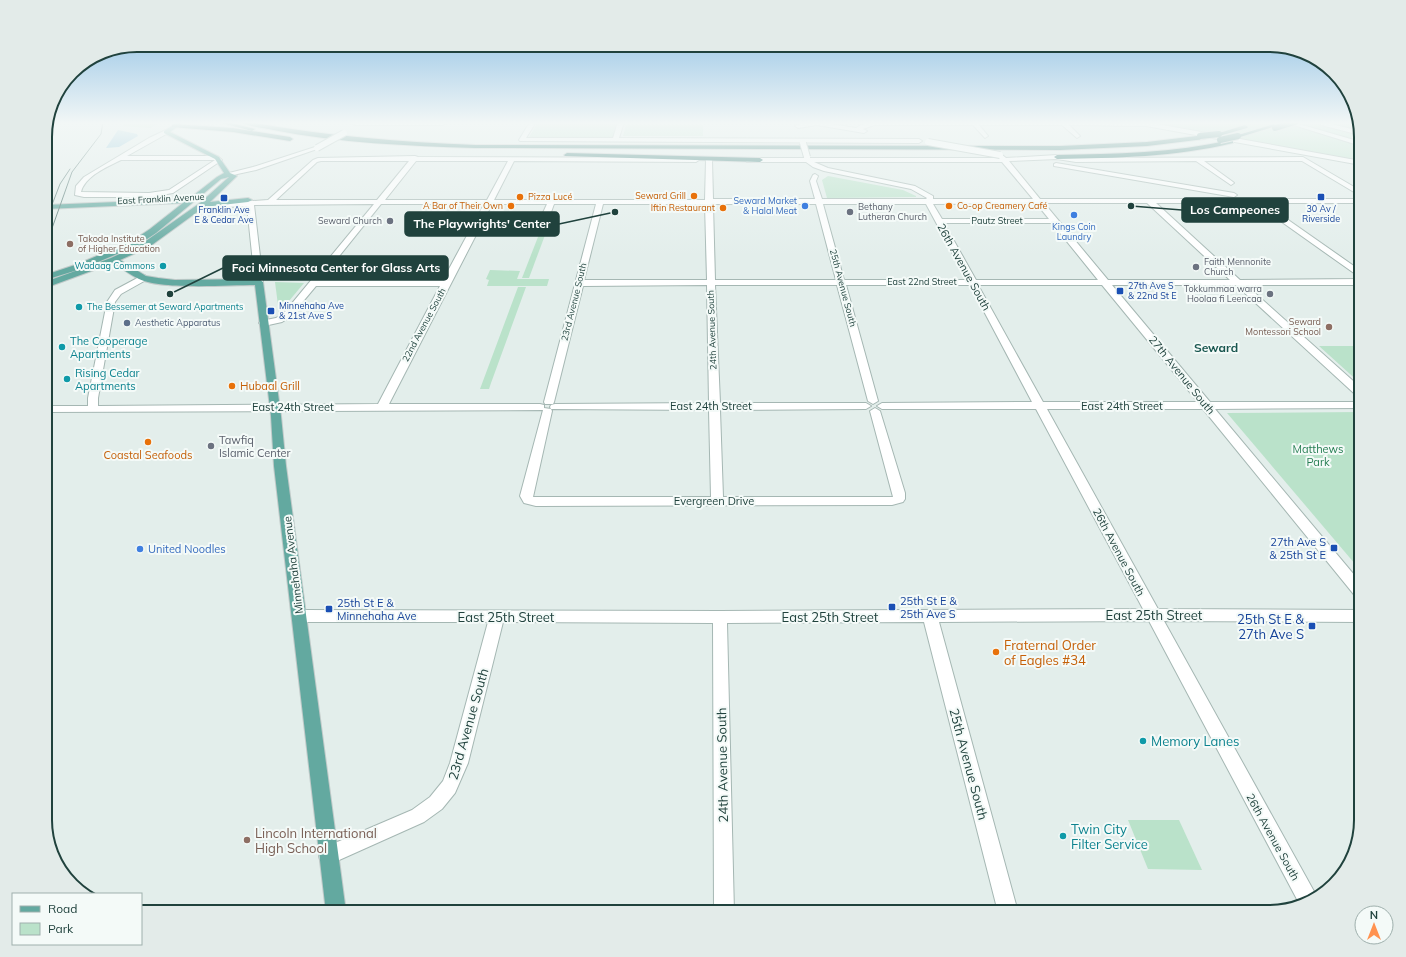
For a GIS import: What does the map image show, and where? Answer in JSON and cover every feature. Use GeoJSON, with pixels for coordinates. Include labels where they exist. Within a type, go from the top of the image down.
{"type":"FeatureCollection","features":[{"type":"Feature","properties":{"kind":"main road"},"geometry":{"type":"LineString","coordinates":[[52,282],[114,260],[146,245],[203,204],[233,179],[234,176],[228,174],[223,167]]}},
{"type":"Feature","properties":{"kind":"main road"},"geometry":{"type":"LineString","coordinates":[[52,275],[118,251],[143,238],[219,178],[228,174]]}},
{"type":"Feature","properties":{"kind":"main road","name":"East Franklin Avenue"},"geometry":{"type":"LineString","coordinates":[[52,207],[189,201],[203,204]]}},
{"type":"Feature","properties":{"kind":"main road","name":"East Franklin Avenue"},"geometry":{"type":"LineString","coordinates":[[52,213],[182,207],[203,204]]}},
{"type":"Feature","properties":{"kind":"main road"},"geometry":{"type":"LineString","coordinates":[[162,224],[177,223]]}},
{"type":"Feature","properties":{"kind":"main road"},"geometry":{"type":"LineString","coordinates":[[114,260],[112,258],[118,251]]}},
{"type":"Feature","properties":{"kind":"main road"},"geometry":{"type":"LineString","coordinates":[[114,260],[142,278],[175,283],[259,282]]}},
{"type":"Feature","properties":{"kind":"main road","name":"Minnehaha Avenue"},"geometry":{"type":"LineString","coordinates":[[259,282],[275,407],[280,466],[335,905]]}},
{"type":"Feature","properties":{"kind":"street"},"geometry":{"type":"LineString","coordinates":[[105,167],[86,178],[76,192],[79,195],[157,195],[171,192],[207,167]]}},
{"type":"Feature","properties":{"kind":"street"},"geometry":{"type":"LineString","coordinates":[[228,174],[260,167]]}},
{"type":"Feature","properties":{"kind":"street"},"geometry":{"type":"LineString","coordinates":[[252,219],[309,167]]}},
{"type":"Feature","properties":{"kind":"street"},"geometry":{"type":"LineString","coordinates":[[264,323],[279,320],[287,315],[315,283],[408,167]]}},
{"type":"Feature","properties":{"kind":"street","name":"22nd Avenue South"},"geometry":{"type":"LineString","coordinates":[[382,407],[508,167]]}},
{"type":"Feature","properties":{"kind":"street","name":"24th Avenue South"},"geometry":{"type":"LineString","coordinates":[[709,167],[717,501]]}},
{"type":"Feature","properties":{"kind":"street","name":"26th Avenue South"},"geometry":{"type":"LineString","coordinates":[[811,167],[816,170],[908,188],[929,201],[1306,896]]}},
{"type":"Feature","properties":{"kind":"street","name":"27th Avenue South"},"geometry":{"type":"LineString","coordinates":[[1010,167],[1354,585]]}},
{"type":"Feature","properties":{"kind":"street"},"geometry":{"type":"LineString","coordinates":[[1069,167],[1257,201],[1354,270]]}},
{"type":"Feature","properties":{"kind":"street"},"geometry":{"type":"LineString","coordinates":[[1208,167],[1230,183]]}},
{"type":"Feature","properties":{"kind":"street"},"geometry":{"type":"LineString","coordinates":[[1316,167],[1354,190]]}},
{"type":"Feature","properties":{"kind":"street","name":"25th Avenue South"},"geometry":{"type":"LineString","coordinates":[[815,176],[813,181],[818,201],[899,493],[899,499]]}},
{"type":"Feature","properties":{"kind":"street","name":"East Franklin Avenue"},"geometry":{"type":"LineString","coordinates":[[203,204],[249,202],[490,201],[1354,201]]}},
{"type":"Feature","properties":{"kind":"street"},"geometry":{"type":"LineString","coordinates":[[546,215],[552,201]]}},
{"type":"Feature","properties":{"kind":"street","name":"23rd Avenue South"},"geometry":{"type":"LineString","coordinates":[[528,500],[526,496],[578,283],[600,201]]}},
{"type":"Feature","properties":{"kind":"street"},"geometry":{"type":"LineString","coordinates":[[1149,201],[1354,388]]}},
{"type":"Feature","properties":{"kind":"street","name":"Minnehaha Avenue"},"geometry":{"type":"LineString","coordinates":[[249,202],[259,282]]}},
{"type":"Feature","properties":{"kind":"street","name":"Pautz Street"},"geometry":{"type":"LineString","coordinates":[[940,221],[1054,221]]}},
{"type":"Feature","properties":{"kind":"street"},"geometry":{"type":"LineString","coordinates":[[93,408],[93,398],[111,302],[118,292],[142,278]]}},
{"type":"Feature","properties":{"kind":"street","name":"East 22nd Street"},"geometry":{"type":"LineString","coordinates":[[578,283],[1354,282]]}},
{"type":"Feature","properties":{"kind":"street"},"geometry":{"type":"LineString","coordinates":[[315,283],[446,283]]}},
{"type":"Feature","properties":{"kind":"street","name":"East 24th Street"},"geometry":{"type":"LineString","coordinates":[[52,408],[1354,405]]}},
{"type":"Feature","properties":{"kind":"street","name":"Evergreen Drive"},"geometry":{"type":"LineString","coordinates":[[528,500],[536,502],[892,501],[899,499]]}},
{"type":"Feature","properties":{"kind":"street","name":"East 25th Street"},"geometry":{"type":"LineString","coordinates":[[299,616],[1354,616]]}},
{"type":"Feature","properties":{"kind":"street","name":"25th Avenue South"},"geometry":{"type":"LineString","coordinates":[[930,616],[1006,905]]}},
{"type":"Feature","properties":{"kind":"street","name":"23rd Avenue South"},"geometry":{"type":"LineString","coordinates":[[328,856],[418,816],[436,803],[449,787],[459,763],[497,617]]}},
{"type":"Feature","properties":{"kind":"street","name":"24th Avenue South"},"geometry":{"type":"LineString","coordinates":[[720,617],[724,905]]}},
{"type":"Feature","properties":{"kind":"green space"},"geometry":{"type":"Polygon","coordinates":[[[828,176],[903,190],[916,197],[827,198],[822,180],[828,176]]]}},
{"type":"Feature","properties":{"kind":"green space"},"geometry":{"type":"Polygon","coordinates":[[[545,219],[551,219],[529,278],[522,278],[545,219]]]}},
{"type":"Feature","properties":{"kind":"green space"},"geometry":{"type":"Polygon","coordinates":[[[490,270],[520,271],[517,279],[549,279],[547,286],[487,286],[489,280],[486,279],[490,270]]]}},
{"type":"Feature","properties":{"kind":"green space"},"geometry":{"type":"Polygon","coordinates":[[[275,282],[304,283],[279,313],[275,282]]]}},
{"type":"Feature","properties":{"kind":"green space"},"geometry":{"type":"Polygon","coordinates":[[[518,287],[526,287],[489,389],[480,389],[518,287]]]}},
{"type":"Feature","properties":{"kind":"green space"},"geometry":{"type":"Polygon","coordinates":[[[1319,346],[1354,346],[1354,378],[1319,346]]]}},
{"type":"Feature","properties":{"kind":"green space","name":"Matthews Park"},"geometry":{"type":"Polygon","coordinates":[[[1354,412],[1354,563],[1227,413],[1354,412]]]}},
{"type":"Feature","properties":{"kind":"green space"},"geometry":{"type":"Polygon","coordinates":[[[1128,820],[1179,820],[1202,870],[1148,869],[1128,820]]]}},
{"type":"Feature","properties":{"kind":"tram line"},"geometry":{"type":"LineString","coordinates":[[52,228],[72,172],[76,167]]}},
{"type":"Feature","properties":{"kind":"tram line"},"geometry":{"type":"LineString","coordinates":[[52,205],[60,184],[70,169]]}},
{"type":"Feature","properties":{"kind":"place","name":"Seward Grill"},"geometry":{"type":"Point","coordinates":[694,196]}},
{"type":"Feature","properties":{"kind":"place","name":"Pizza Lucé"},"geometry":{"type":"Point","coordinates":[520,197]}},
{"type":"Feature","properties":{"kind":"place","name":"30 Av / Riverside"},"geometry":{"type":"Point","coordinates":[1321,197]}},
{"type":"Feature","properties":{"kind":"place","name":"Franklin Ave E & Cedar Ave"},"geometry":{"type":"Point","coordinates":[224,198]}},
{"type":"Feature","properties":{"kind":"place","name":"A Bar of Their Own"},"geometry":{"type":"Point","coordinates":[511,206]}},
{"type":"Feature","properties":{"kind":"place","name":"Seward Market & Halal Meat"},"geometry":{"type":"Point","coordinates":[805,206]}},
{"type":"Feature","properties":{"kind":"place","name":"Co-op Creamery Café"},"geometry":{"type":"Point","coordinates":[949,206]}},
{"type":"Feature","properties":{"kind":"place","name":"Los Campeones"},"geometry":{"type":"Point","coordinates":[1131,206]}},
{"type":"Feature","properties":{"kind":"place","name":"Iftin Restaurant"},"geometry":{"type":"Point","coordinates":[723,208]}},
{"type":"Feature","properties":{"kind":"place","name":"The Playwrights' Center"},"geometry":{"type":"Point","coordinates":[615,212]}},
{"type":"Feature","properties":{"kind":"place","name":"Bethany Lutheran Church"},"geometry":{"type":"Point","coordinates":[850,212]}},
{"type":"Feature","properties":{"kind":"place","name":"Kings Coin Laundry"},"geometry":{"type":"Point","coordinates":[1074,215]}},
{"type":"Feature","properties":{"kind":"place","name":"Seward Church"},"geometry":{"type":"Point","coordinates":[390,221]}},
{"type":"Feature","properties":{"kind":"place","name":"Takoda Institute of Higher Education"},"geometry":{"type":"Point","coordinates":[70,244]}},
{"type":"Feature","properties":{"kind":"place","name":"Wadaag Commons"},"geometry":{"type":"Point","coordinates":[163,266]}},
{"type":"Feature","properties":{"kind":"place","name":"Faith Mennonite Church"},"geometry":{"type":"Point","coordinates":[1196,267]}},
{"type":"Feature","properties":{"kind":"place","name":"27th Ave S & 22nd St E"},"geometry":{"type":"Point","coordinates":[1120,291]}},
{"type":"Feature","properties":{"kind":"place","name":"Foci Minnesota Center for Glass Arts"},"geometry":{"type":"Point","coordinates":[170,294]}},
{"type":"Feature","properties":{"kind":"place","name":"Tokkummaa warra Hoolaa fi Leencaa"},"geometry":{"type":"Point","coordinates":[1270,294]}},
{"type":"Feature","properties":{"kind":"place","name":"The Bessemer at Seward Apartments"},"geometry":{"type":"Point","coordinates":[79,307]}},
{"type":"Feature","properties":{"kind":"place","name":"Minnehaha Ave & 21st Ave S"},"geometry":{"type":"Point","coordinates":[271,311]}},
{"type":"Feature","properties":{"kind":"place","name":"Aesthetic Apparatus"},"geometry":{"type":"Point","coordinates":[127,323]}},
{"type":"Feature","properties":{"kind":"place","name":"Seward Montessori School"},"geometry":{"type":"Point","coordinates":[1329,327]}},
{"type":"Feature","properties":{"kind":"place","name":"The Cooperage Apartments"},"geometry":{"type":"Point","coordinates":[62,347]}},
{"type":"Feature","properties":{"kind":"place","name":"Rising Cedar Apartments"},"geometry":{"type":"Point","coordinates":[67,379]}},
{"type":"Feature","properties":{"kind":"place","name":"Hubaal Grill"},"geometry":{"type":"Point","coordinates":[232,386]}},
{"type":"Feature","properties":{"kind":"place","name":"Coastal Seafoods"},"geometry":{"type":"Point","coordinates":[148,442]}},
{"type":"Feature","properties":{"kind":"place","name":"Tawfiq Islamic Center"},"geometry":{"type":"Point","coordinates":[211,446]}},
{"type":"Feature","properties":{"kind":"place","name":"27th Ave S & 25th St E"},"geometry":{"type":"Point","coordinates":[1334,548]}},
{"type":"Feature","properties":{"kind":"place","name":"United Noodles"},"geometry":{"type":"Point","coordinates":[140,549]}},
{"type":"Feature","properties":{"kind":"place","name":"25th St E & 25th Ave S"},"geometry":{"type":"Point","coordinates":[892,607]}},
{"type":"Feature","properties":{"kind":"place","name":"25th St E & Minnehaha Ave"},"geometry":{"type":"Point","coordinates":[329,609]}},
{"type":"Feature","properties":{"kind":"place","name":"25th St E & 27th Ave S"},"geometry":{"type":"Point","coordinates":[1312,626]}},
{"type":"Feature","properties":{"kind":"place","name":"Fraternal Order of Eagles #34"},"geometry":{"type":"Point","coordinates":[996,652]}},
{"type":"Feature","properties":{"kind":"place","name":"Memory Lanes"},"geometry":{"type":"Point","coordinates":[1143,741]}},
{"type":"Feature","properties":{"kind":"place","name":"Twin City Filter Service"},"geometry":{"type":"Point","coordinates":[1063,836]}},
{"type":"Feature","properties":{"kind":"place","name":"Lincoln International High School"},"geometry":{"type":"Point","coordinates":[247,840]}},
{"type":"Feature","properties":{"kind":"district","name":"Seward"},"geometry":{"type":"Point","coordinates":[1216,348]}}]}
